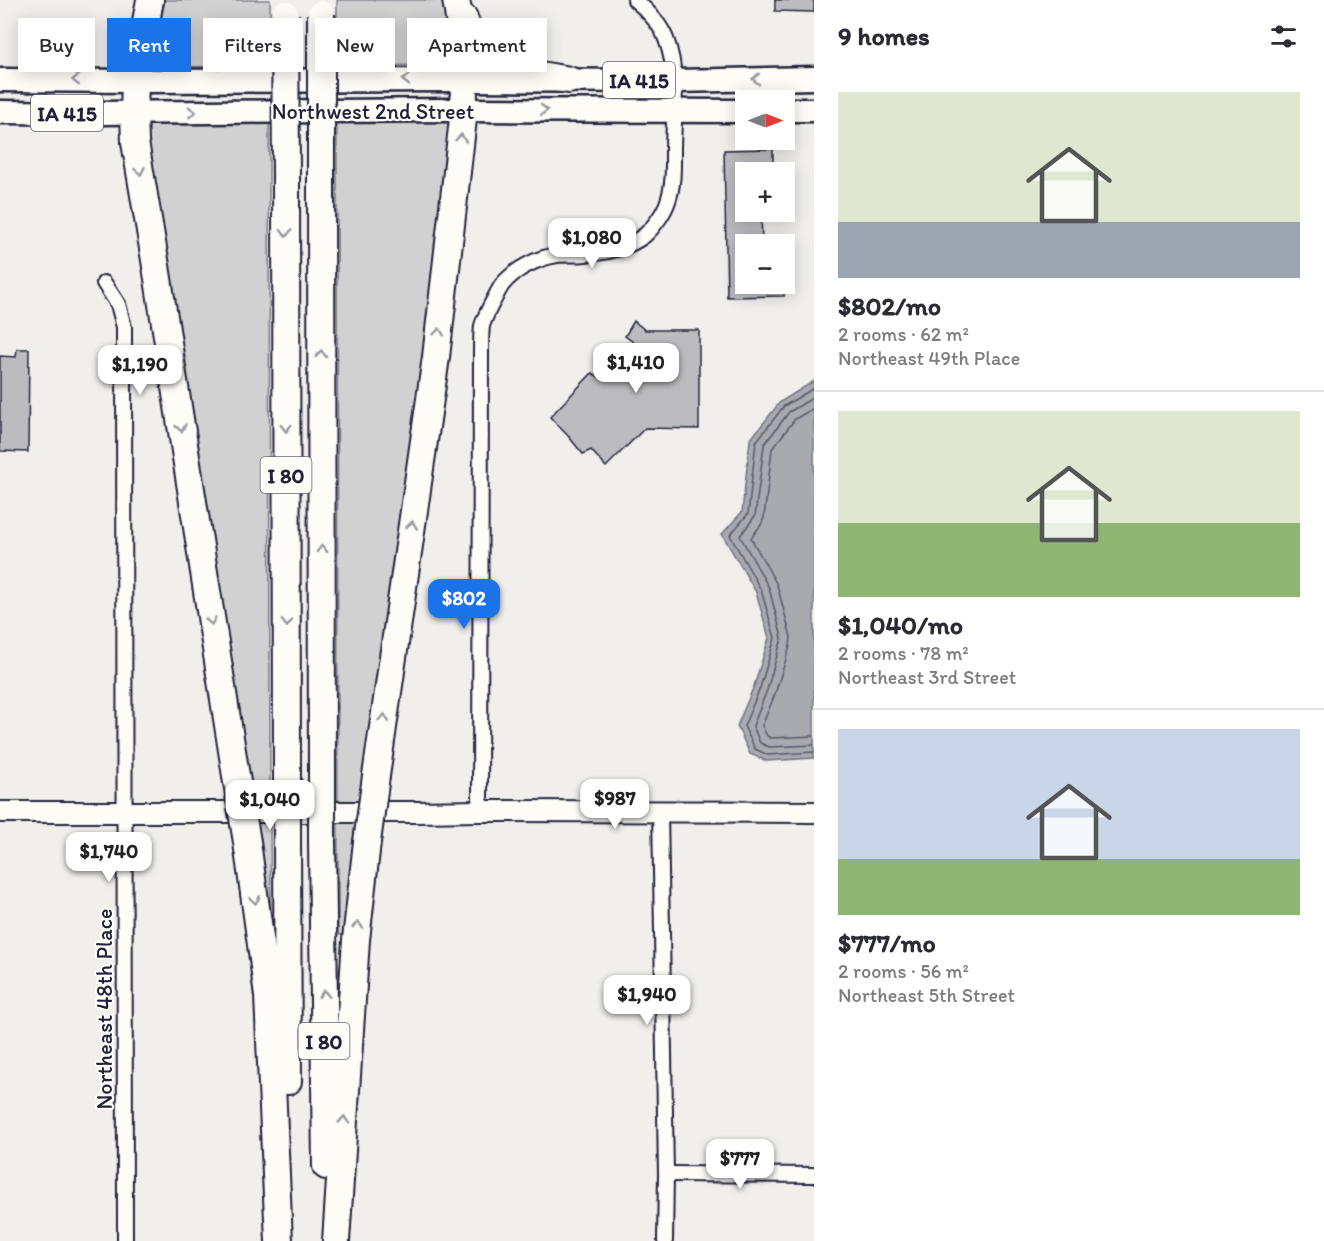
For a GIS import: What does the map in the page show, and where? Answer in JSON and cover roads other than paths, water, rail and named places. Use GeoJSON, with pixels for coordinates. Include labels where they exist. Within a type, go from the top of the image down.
{"type":"FeatureCollection","features":[{"type":"Feature","properties":{"kind":"highway"},"geometry":{"type":"LineString","coordinates":[[150,0],[135,81],[135,142],[247,842],[268,996],[279,1241]]}},
{"type":"Feature","properties":{"kind":"highway"},"geometry":{"type":"LineString","coordinates":[[336,1241],[356,940],[367,842],[436,357],[464,110],[464,80],[457,0]]}},
{"type":"Feature","properties":{"kind":"highway"},"geometry":{"type":"LineString","coordinates":[[457,0],[472,37],[487,56],[506,66],[569,80]]}},
{"type":"Feature","properties":{"kind":"highway","name":"I 80"},"geometry":{"type":"LineString","coordinates":[[285,7],[287,1241]]}},
{"type":"Feature","properties":{"kind":"highway","name":"I 80"},"geometry":{"type":"LineString","coordinates":[[321,7],[322,841],[326,1241]]}},
{"type":"Feature","properties":{"kind":"main road","name":"Northwest 2nd Street"},"geometry":{"type":"LineString","coordinates":[[0,80],[675,81],[814,78]]}},
{"type":"Feature","properties":{"kind":"main road"},"geometry":{"type":"LineString","coordinates":[[795,110],[814,110]]}},
{"type":"Feature","properties":{"kind":"main road","name":"Northwest 2nd Street"},"geometry":{"type":"LineString","coordinates":[[0,112],[735,111]]}},
{"type":"Feature","properties":{"kind":"street"},"geometry":{"type":"LineString","coordinates":[[480,811],[481,353],[483,325],[501,286],[514,273],[541,259],[556,255],[583,254],[630,244],[645,234],[660,218],[668,202],[672,176],[675,81],[665,37],[658,23],[635,0]]}},
{"type":"Feature","properties":{"kind":"street","name":"Northeast 48th Place"},"geometry":{"type":"LineString","coordinates":[[104,283],[118,304],[124,327],[126,1241]]}},
{"type":"Feature","properties":{"kind":"street"},"geometry":{"type":"LineString","coordinates":[[0,812],[814,812]]}},
{"type":"Feature","properties":{"kind":"street"},"geometry":{"type":"LineString","coordinates":[[660,812],[665,1241]]}},
{"type":"Feature","properties":{"kind":"street"},"geometry":{"type":"LineString","coordinates":[[666,1174],[814,1174]]}},
{"type":"Feature","properties":{"kind":"water"},"geometry":{"type":"Polygon","coordinates":[[[814,381],[814,758],[767,761],[750,754],[737,726],[754,686],[769,638],[756,592],[722,534],[742,512],[750,440],[780,402],[814,381]]]}}]}
